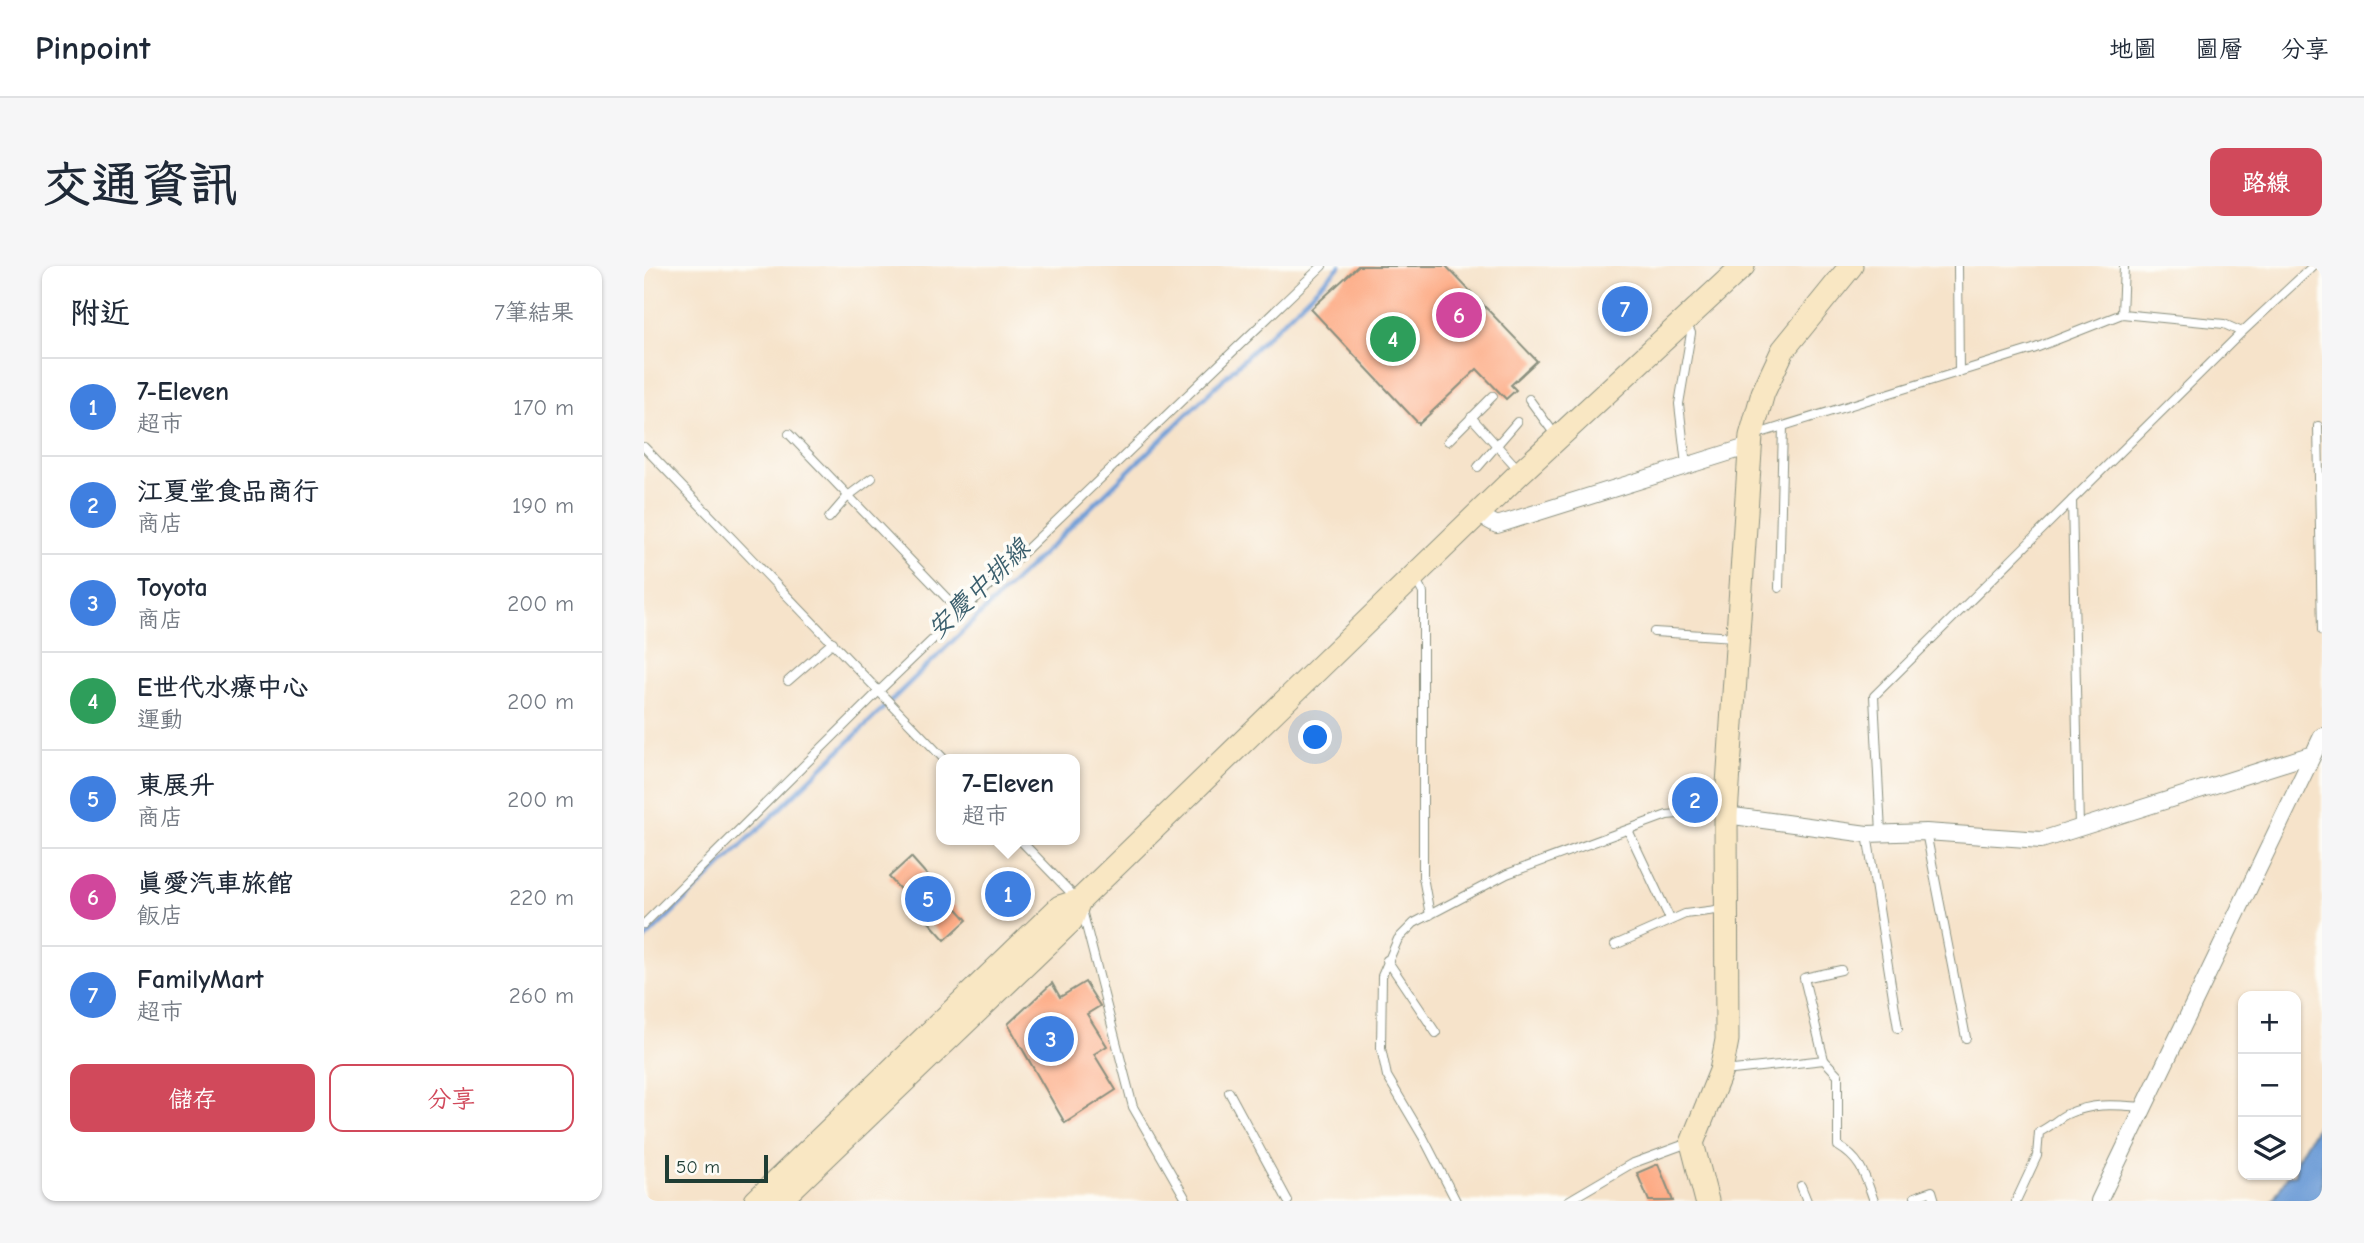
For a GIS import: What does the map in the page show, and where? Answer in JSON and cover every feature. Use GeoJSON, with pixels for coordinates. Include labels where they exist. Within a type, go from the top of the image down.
{"type":"FeatureCollection","features":[{"type":"Feature","properties":{"kind":"main road"},"geometry":{"type":"LineString","coordinates":[[779,1201],[1071,921],[1079,901],[1521,472],[1743,266]]}},
{"type":"Feature","properties":{"kind":"main road"},"geometry":{"type":"LineString","coordinates":[[1707,1201],[1692,1141],[1721,1071],[1727,1040],[1726,812],[1751,441],[1763,393],[1783,350],[1850,266]]}},
{"type":"Feature","properties":{"kind":"main road"},"geometry":{"type":"LineString","coordinates":[[755,1201],[1060,907],[1079,901]]}},
{"type":"Feature","properties":{"kind":"street"},"geometry":{"type":"LineString","coordinates":[[1479,515],[1497,525],[1686,465],[1751,441]]}},
{"type":"Feature","properties":{"kind":"street"},"geometry":{"type":"LineString","coordinates":[[2099,1201],[2322,736]]}},
{"type":"Feature","properties":{"kind":"street"},"geometry":{"type":"LineString","coordinates":[[1726,812],[1874,833],[1926,832],[2041,840],[2313,754]]}},
{"type":"Feature","properties":{"kind":"lane"},"geometry":{"type":"LineString","coordinates":[[644,924],[879,691],[1322,266]]}},
{"type":"Feature","properties":{"kind":"lane"},"geometry":{"type":"LineString","coordinates":[[1958,266],[1959,372]]}},
{"type":"Feature","properties":{"kind":"lane"},"geometry":{"type":"LineString","coordinates":[[2122,314],[2124,266]]}},
{"type":"Feature","properties":{"kind":"lane"},"geometry":{"type":"LineString","coordinates":[[1898,1028],[1874,833],[1874,696],[2242,332],[2313,266]]}},
{"type":"Feature","properties":{"kind":"lane"},"geometry":{"type":"LineString","coordinates":[[1751,441],[1783,426],[2033,349],[2122,314],[2224,324],[2242,332]]}},
{"type":"Feature","properties":{"kind":"lane"},"geometry":{"type":"LineString","coordinates":[[1685,321],[1691,333],[1679,404],[1686,465]]}},
{"type":"Feature","properties":{"kind":"lane"},"geometry":{"type":"LineString","coordinates":[[1448,441],[1493,396]]}},
{"type":"Feature","properties":{"kind":"lane"},"geometry":{"type":"LineString","coordinates":[[1529,399],[1558,439]]}},
{"type":"Feature","properties":{"kind":"lane"},"geometry":{"type":"LineString","coordinates":[[1471,417],[1521,472]]}},
{"type":"Feature","properties":{"kind":"lane"},"geometry":{"type":"LineString","coordinates":[[1478,467],[1517,422]]}},
{"type":"Feature","properties":{"kind":"lane"},"geometry":{"type":"LineString","coordinates":[[1779,588],[1783,426]]}},
{"type":"Feature","properties":{"kind":"lane"},"geometry":{"type":"LineString","coordinates":[[2318,426],[2322,631]]}},
{"type":"Feature","properties":{"kind":"lane"},"geometry":{"type":"LineString","coordinates":[[789,434],[961,613]]}},
{"type":"Feature","properties":{"kind":"lane"},"geometry":{"type":"LineString","coordinates":[[644,447],[939,754]]}},
{"type":"Feature","properties":{"kind":"lane"},"geometry":{"type":"LineString","coordinates":[[829,518],[848,496],[872,478]]}},
{"type":"Feature","properties":{"kind":"lane"},"geometry":{"type":"LineString","coordinates":[[2072,500],[2079,828]]}},
{"type":"Feature","properties":{"kind":"lane"},"geometry":{"type":"LineString","coordinates":[[1414,576],[1423,593],[1423,877],[1430,915]]}},
{"type":"Feature","properties":{"kind":"lane"},"geometry":{"type":"LineString","coordinates":[[1654,632],[1737,637]]}},
{"type":"Feature","properties":{"kind":"lane"},"geometry":{"type":"LineString","coordinates":[[788,681],[833,642]]}},
{"type":"Feature","properties":{"kind":"lane"},"geometry":{"type":"LineString","coordinates":[[1456,1201],[1387,1076],[1381,1048],[1380,997],[1382,976],[1398,939],[1414,923],[1507,874],[1667,815],[1726,812]]}},
{"type":"Feature","properties":{"kind":"lane"},"geometry":{"type":"LineString","coordinates":[[1628,830],[1670,919]]}},
{"type":"Feature","properties":{"kind":"lane"},"geometry":{"type":"LineString","coordinates":[[1926,832],[1966,1038]]}},
{"type":"Feature","properties":{"kind":"lane"},"geometry":{"type":"LineString","coordinates":[[1025,845],[1079,901],[1132,1107],[1186,1201]]}},
{"type":"Feature","properties":{"kind":"lane"},"geometry":{"type":"LineString","coordinates":[[1615,945],[1685,914],[1726,909]]}},
{"type":"Feature","properties":{"kind":"lane"},"geometry":{"type":"LineString","coordinates":[[1387,960],[1436,1033]]}},
{"type":"Feature","properties":{"kind":"lane"},"geometry":{"type":"LineString","coordinates":[[1824,1060],[1804,978],[1841,970]]}},
{"type":"Feature","properties":{"kind":"lane"},"geometry":{"type":"LineString","coordinates":[[1721,1071],[1824,1060],[1830,1064],[1838,1075],[1838,1146],[1852,1154],[1862,1170],[1874,1201]]}},
{"type":"Feature","properties":{"kind":"lane"},"geometry":{"type":"LineString","coordinates":[[1229,1092],[1288,1201]]}},
{"type":"Feature","properties":{"kind":"lane"},"geometry":{"type":"LineString","coordinates":[[2017,1201],[2037,1156],[2039,1132],[2053,1126],[2064,1115],[2097,1104],[2145,1107]]}},
{"type":"Feature","properties":{"kind":"lane"},"geometry":{"type":"LineString","coordinates":[[1568,1201],[1631,1164],[1692,1141]]}},
{"type":"Feature","properties":{"kind":"lane"},"geometry":{"type":"LineString","coordinates":[[1801,1186],[1807,1201]]}},
{"type":"Feature","properties":{"kind":"lane"},"geometry":{"type":"LineString","coordinates":[[1915,1197],[1932,1191],[1935,1201]]}},
{"type":"Feature","properties":{"kind":"water"},"geometry":{"type":"Polygon","coordinates":[[[2322,1117],[2322,1201],[2272,1201],[2285,1180],[2301,1180],[2301,1153],[2322,1117]]]}},
{"type":"Feature","properties":{"kind":"building"},"geometry":{"type":"Polygon","coordinates":[[[1358,266],[1446,266],[1537,361],[1511,385],[1516,390],[1506,399],[1477,369],[1419,424],[1311,309],[1358,266]]]}},
{"type":"Feature","properties":{"kind":"building"},"geometry":{"type":"Polygon","coordinates":[[[1618,288],[1646,316],[1632,330],[1604,303],[1618,288]]]}},
{"type":"Feature","properties":{"kind":"building"},"geometry":{"type":"Polygon","coordinates":[[[911,857],[967,920],[945,940],[889,877],[911,857]]]}},
{"type":"Feature","properties":{"kind":"building"},"geometry":{"type":"Polygon","coordinates":[[[1010,871],[1031,895],[1007,917],[985,894],[1010,871]]]}},
{"type":"Feature","properties":{"kind":"building"},"geometry":{"type":"Polygon","coordinates":[[[1085,982],[1100,1006],[1087,1014],[1107,1046],[1094,1054],[1116,1090],[1065,1123],[1008,1024],[1052,983],[1060,997],[1085,982]]]}},
{"type":"Feature","properties":{"kind":"building"},"geometry":{"type":"Polygon","coordinates":[[[1658,1164],[1673,1201],[1649,1201],[1637,1173],[1658,1164]]]}},
{"type":"Feature","properties":{"kind":"waterway","name":"安慶中排線"},"geometry":{"type":"LineString","coordinates":[[644,940],[1340,266]]}},
{"type":"Feature","properties":{"kind":"place","name":"FamilyMart"},"geometry":{"type":"Point","coordinates":[1625,309]}},
{"type":"Feature","properties":{"kind":"place","name":"真愛汽車旅館"},"geometry":{"type":"Point","coordinates":[1459,315]}},
{"type":"Feature","properties":{"kind":"place","name":"E世代水療中心"},"geometry":{"type":"Point","coordinates":[1393,339]}},
{"type":"Feature","properties":{"kind":"place","name":"江夏堂食品商行"},"geometry":{"type":"Point","coordinates":[1695,800]}},
{"type":"Feature","properties":{"kind":"place","name":"7-Eleven"},"geometry":{"type":"Point","coordinates":[1008,894]}},
{"type":"Feature","properties":{"kind":"place","name":"東展升"},"geometry":{"type":"Point","coordinates":[928,899]}},
{"type":"Feature","properties":{"kind":"place","name":"Toyota"},"geometry":{"type":"Point","coordinates":[1051,1039]}}]}
